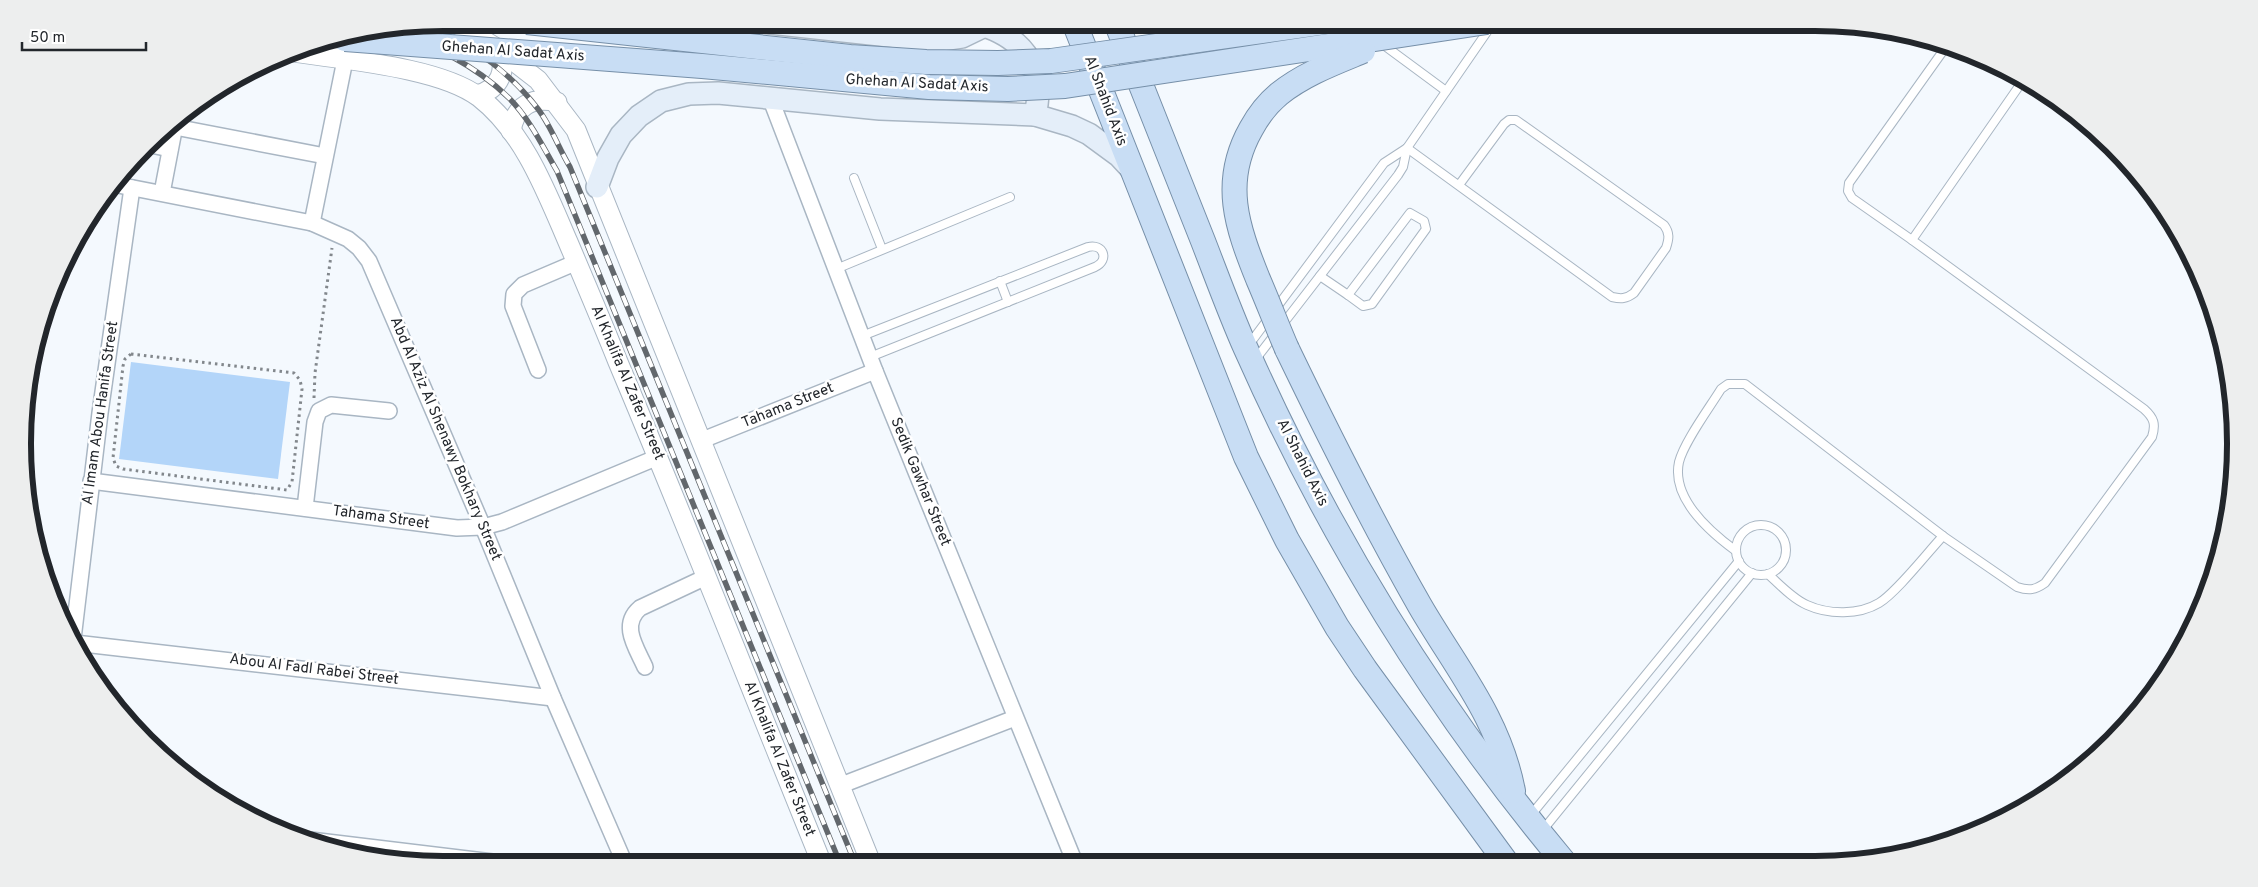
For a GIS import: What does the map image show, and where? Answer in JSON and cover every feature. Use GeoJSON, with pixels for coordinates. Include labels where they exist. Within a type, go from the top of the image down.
{"type":"FeatureCollection","features":[{"type":"Feature","properties":{"kind":"main road","name":"Ghehan Al Sadat Axis"},"geometry":{"type":"LineString","coordinates":[[610,31],[850,57],[926,62],[998,63],[1051,61],[1267,31]]}},
{"type":"Feature","properties":{"kind":"main road"},"geometry":{"type":"LineString","coordinates":[[847,31],[935,41],[962,37],[976,31]]}},
{"type":"Feature","properties":{"kind":"main road"},"geometry":{"type":"LineString","coordinates":[[1000,31],[1020,46],[1030,61],[1037,78],[1039,91],[1035,115]]}},
{"type":"Feature","properties":{"kind":"main road","name":"Al Shahid Axis"},"geometry":{"type":"LineString","coordinates":[[1078,31],[1246,457],[1287,540],[1337,627],[1365,669],[1502,856]]}},
{"type":"Feature","properties":{"kind":"main road","name":"Al Shahid Axis"},"geometry":{"type":"LineString","coordinates":[[1120,31],[1249,355],[1298,458],[1364,576],[1436,690],[1528,817],[1559,856]]}},
{"type":"Feature","properties":{"kind":"main road","name":"Ghehan Al Sadat Axis"},"geometry":{"type":"LineString","coordinates":[[345,49],[702,66],[929,87],[1008,89],[1065,86],[1432,31]]}},
{"type":"Feature","properties":{"kind":"main road"},"geometry":{"type":"LineString","coordinates":[[1396,37],[1303,78],[1278,95],[1260,113],[1246,138],[1237,169],[1234,185],[1235,209],[1240,233],[1287,349],[1377,528],[1421,608],[1490,719],[1528,817]]}},
{"type":"Feature","properties":{"kind":"main road"},"geometry":{"type":"LineString","coordinates":[[597,187],[608,158],[621,135],[639,116],[662,101],[689,94],[718,93],[772,100],[936,112],[1035,115],[1072,126],[1089,134],[1112,150],[1132,170]]}},
{"type":"Feature","properties":{"kind":"street"},"geometry":{"type":"LineString","coordinates":[[467,31],[498,49],[538,80],[576,130],[597,187],[868,856]]}},
{"type":"Feature","properties":{"kind":"street"},"geometry":{"type":"LineString","coordinates":[[312,223],[345,49]]}},
{"type":"Feature","properties":{"kind":"street","name":"Al Khalifa Al Zafer Street"},"geometry":{"type":"LineString","coordinates":[[319,50],[345,49],[375,64],[432,76],[454,83],[477,95],[498,115],[531,160],[658,457],[819,856]]}},
{"type":"Feature","properties":{"kind":"street"},"geometry":{"type":"LineString","coordinates":[[477,95],[493,89],[498,82],[504,65],[498,49]]}},
{"type":"Feature","properties":{"kind":"street"},"geometry":{"type":"LineString","coordinates":[[511,131],[514,118],[525,106],[540,100],[556,102]]}},
{"type":"Feature","properties":{"kind":"street","name":"Sedik Gawhar Street"},"geometry":{"type":"LineString","coordinates":[[772,100],[872,364],[1072,856]]}},
{"type":"Feature","properties":{"kind":"street"},"geometry":{"type":"LineString","coordinates":[[183,125],[325,156]]}},
{"type":"Feature","properties":{"kind":"street"},"geometry":{"type":"LineString","coordinates":[[162,193],[173,133]]}},
{"type":"Feature","properties":{"kind":"street"},"geometry":{"type":"LineString","coordinates":[[158,146],[170,149]]}},
{"type":"Feature","properties":{"kind":"street","name":"Abd Al Aziz Al Shenawy Bokhary Street"},"geometry":{"type":"LineString","coordinates":[[125,187],[312,223],[334,231],[359,248],[372,268],[622,856]]}},
{"type":"Feature","properties":{"kind":"street","name":"Al Imam Abou Hanifa Street"},"geometry":{"type":"LineString","coordinates":[[74,627],[125,187]]}},
{"type":"Feature","properties":{"kind":"street"},"geometry":{"type":"LineString","coordinates":[[538,370],[513,306],[514,294],[524,285],[576,262]]}},
{"type":"Feature","properties":{"kind":"street","name":"Tahama Street"},"geometry":{"type":"LineString","coordinates":[[700,441],[872,364]]}},
{"type":"Feature","properties":{"kind":"street"},"geometry":{"type":"LineString","coordinates":[[306,508],[316,416],[324,407],[330,405],[389,411]]}},
{"type":"Feature","properties":{"kind":"street","name":"Tahama Street"},"geometry":{"type":"LineString","coordinates":[[91,481],[457,528],[502,522],[658,457]]}},
{"type":"Feature","properties":{"kind":"street"},"geometry":{"type":"LineString","coordinates":[[644,667],[629,628],[634,613],[640,608],[706,577]]}},
{"type":"Feature","properties":{"kind":"street","name":"Abou Al Fadl Rabei Street"},"geometry":{"type":"LineString","coordinates":[[82,643],[553,698]]}},
{"type":"Feature","properties":{"kind":"street"},"geometry":{"type":"LineString","coordinates":[[839,786],[1015,718]]}},
{"type":"Feature","properties":{"kind":"street"},"geometry":{"type":"LineString","coordinates":[[368,849],[431,856]]}},
{"type":"Feature","properties":{"kind":"lane"},"geometry":{"type":"LineString","coordinates":[[1365,31],[1446,91]]}},
{"type":"Feature","properties":{"kind":"lane"},"geometry":{"type":"LineString","coordinates":[[1249,355],[1320,276],[1398,175],[1403,167],[1407,148],[1488,31]]}},
{"type":"Feature","properties":{"kind":"lane"},"geometry":{"type":"LineString","coordinates":[[1736,551],[1709,530],[1695,515],[1680,485],[1678,473],[1679,461],[1685,448],[1721,388],[1728,384],[1736,382],[1745,384],[1943,536],[2017,587],[2028,590],[2037,589],[2045,583],[2152,437],[2155,427],[2152,416],[2144,409],[1852,198],[1848,191],[1848,183],[1943,52]]}},
{"type":"Feature","properties":{"kind":"lane"},"geometry":{"type":"LineString","coordinates":[[1912,240],[2019,85]]}},
{"type":"Feature","properties":{"kind":"lane"},"geometry":{"type":"LineString","coordinates":[[1407,148],[1459,186],[1612,297],[1628,298],[1634,293],[1666,248],[1668,242],[1668,230],[1664,225],[1599,177],[1516,120],[1509,120],[1504,124],[1459,186]]}},
{"type":"Feature","properties":{"kind":"lane"},"geometry":{"type":"LineString","coordinates":[[1249,355],[1384,163],[1407,148]]}},
{"type":"Feature","properties":{"kind":"lane"},"geometry":{"type":"LineString","coordinates":[[854,178],[882,249]]}},
{"type":"Feature","properties":{"kind":"lane"},"geometry":{"type":"LineString","coordinates":[[836,269],[1010,197]]}},
{"type":"Feature","properties":{"kind":"lane"},"geometry":{"type":"LineString","coordinates":[[1320,276],[1363,306],[1372,304],[1424,232],[1426,226],[1424,221],[1413,213],[1407,214],[1348,295]]}},
{"type":"Feature","properties":{"kind":"lane"},"geometry":{"type":"LineString","coordinates":[[862,336],[1088,247],[1094,246],[1104,252],[1104,259],[1101,264],[1095,267],[1008,302],[872,364]]}},
{"type":"Feature","properties":{"kind":"lane"},"geometry":{"type":"LineString","coordinates":[[1000,281],[1008,302]]}},
{"type":"Feature","properties":{"kind":"lane"},"geometry":{"type":"LineString","coordinates":[[1755,526],[1766,526],[1776,530],[1783,538],[1786,549],[1784,560],[1778,569],[1768,574],[1752,573],[1744,568],[1739,562],[1736,551],[1738,540],[1745,531],[1755,526]]}},
{"type":"Feature","properties":{"kind":"lane"},"geometry":{"type":"LineString","coordinates":[[1768,574],[1806,605],[1820,610],[1844,612],[1863,610],[1879,603],[1891,592],[1943,536]]}},
{"type":"Feature","properties":{"kind":"lane"},"geometry":{"type":"LineString","coordinates":[[1528,817],[1739,562]]}},
{"type":"Feature","properties":{"kind":"lane"},"geometry":{"type":"LineString","coordinates":[[1528,817],[1752,573]]}},
{"type":"Feature","properties":{"kind":"path"},"geometry":{"type":"LineString","coordinates":[[316,416],[313,389],[334,231]]}},
{"type":"Feature","properties":{"kind":"path"},"geometry":{"type":"LineString","coordinates":[[131,354],[294,374],[300,380],[302,389],[292,482],[287,490],[123,470],[116,466],[113,458],[124,359],[131,354]]}},
{"type":"Feature","properties":{"kind":"shaded area"},"geometry":{"type":"Polygon","coordinates":[[[131,362],[290,382],[278,479],[119,459],[131,362]]]}},
{"type":"Feature","properties":{"kind":"railway"},"geometry":{"type":"LineString","coordinates":[[435,31],[485,58],[514,82],[543,116],[570,167],[852,856]]}},
{"type":"Feature","properties":{"kind":"railway"},"geometry":{"type":"LineString","coordinates":[[396,34],[420,42],[452,57],[496,86],[523,114],[557,171],[837,856]]}}]}
